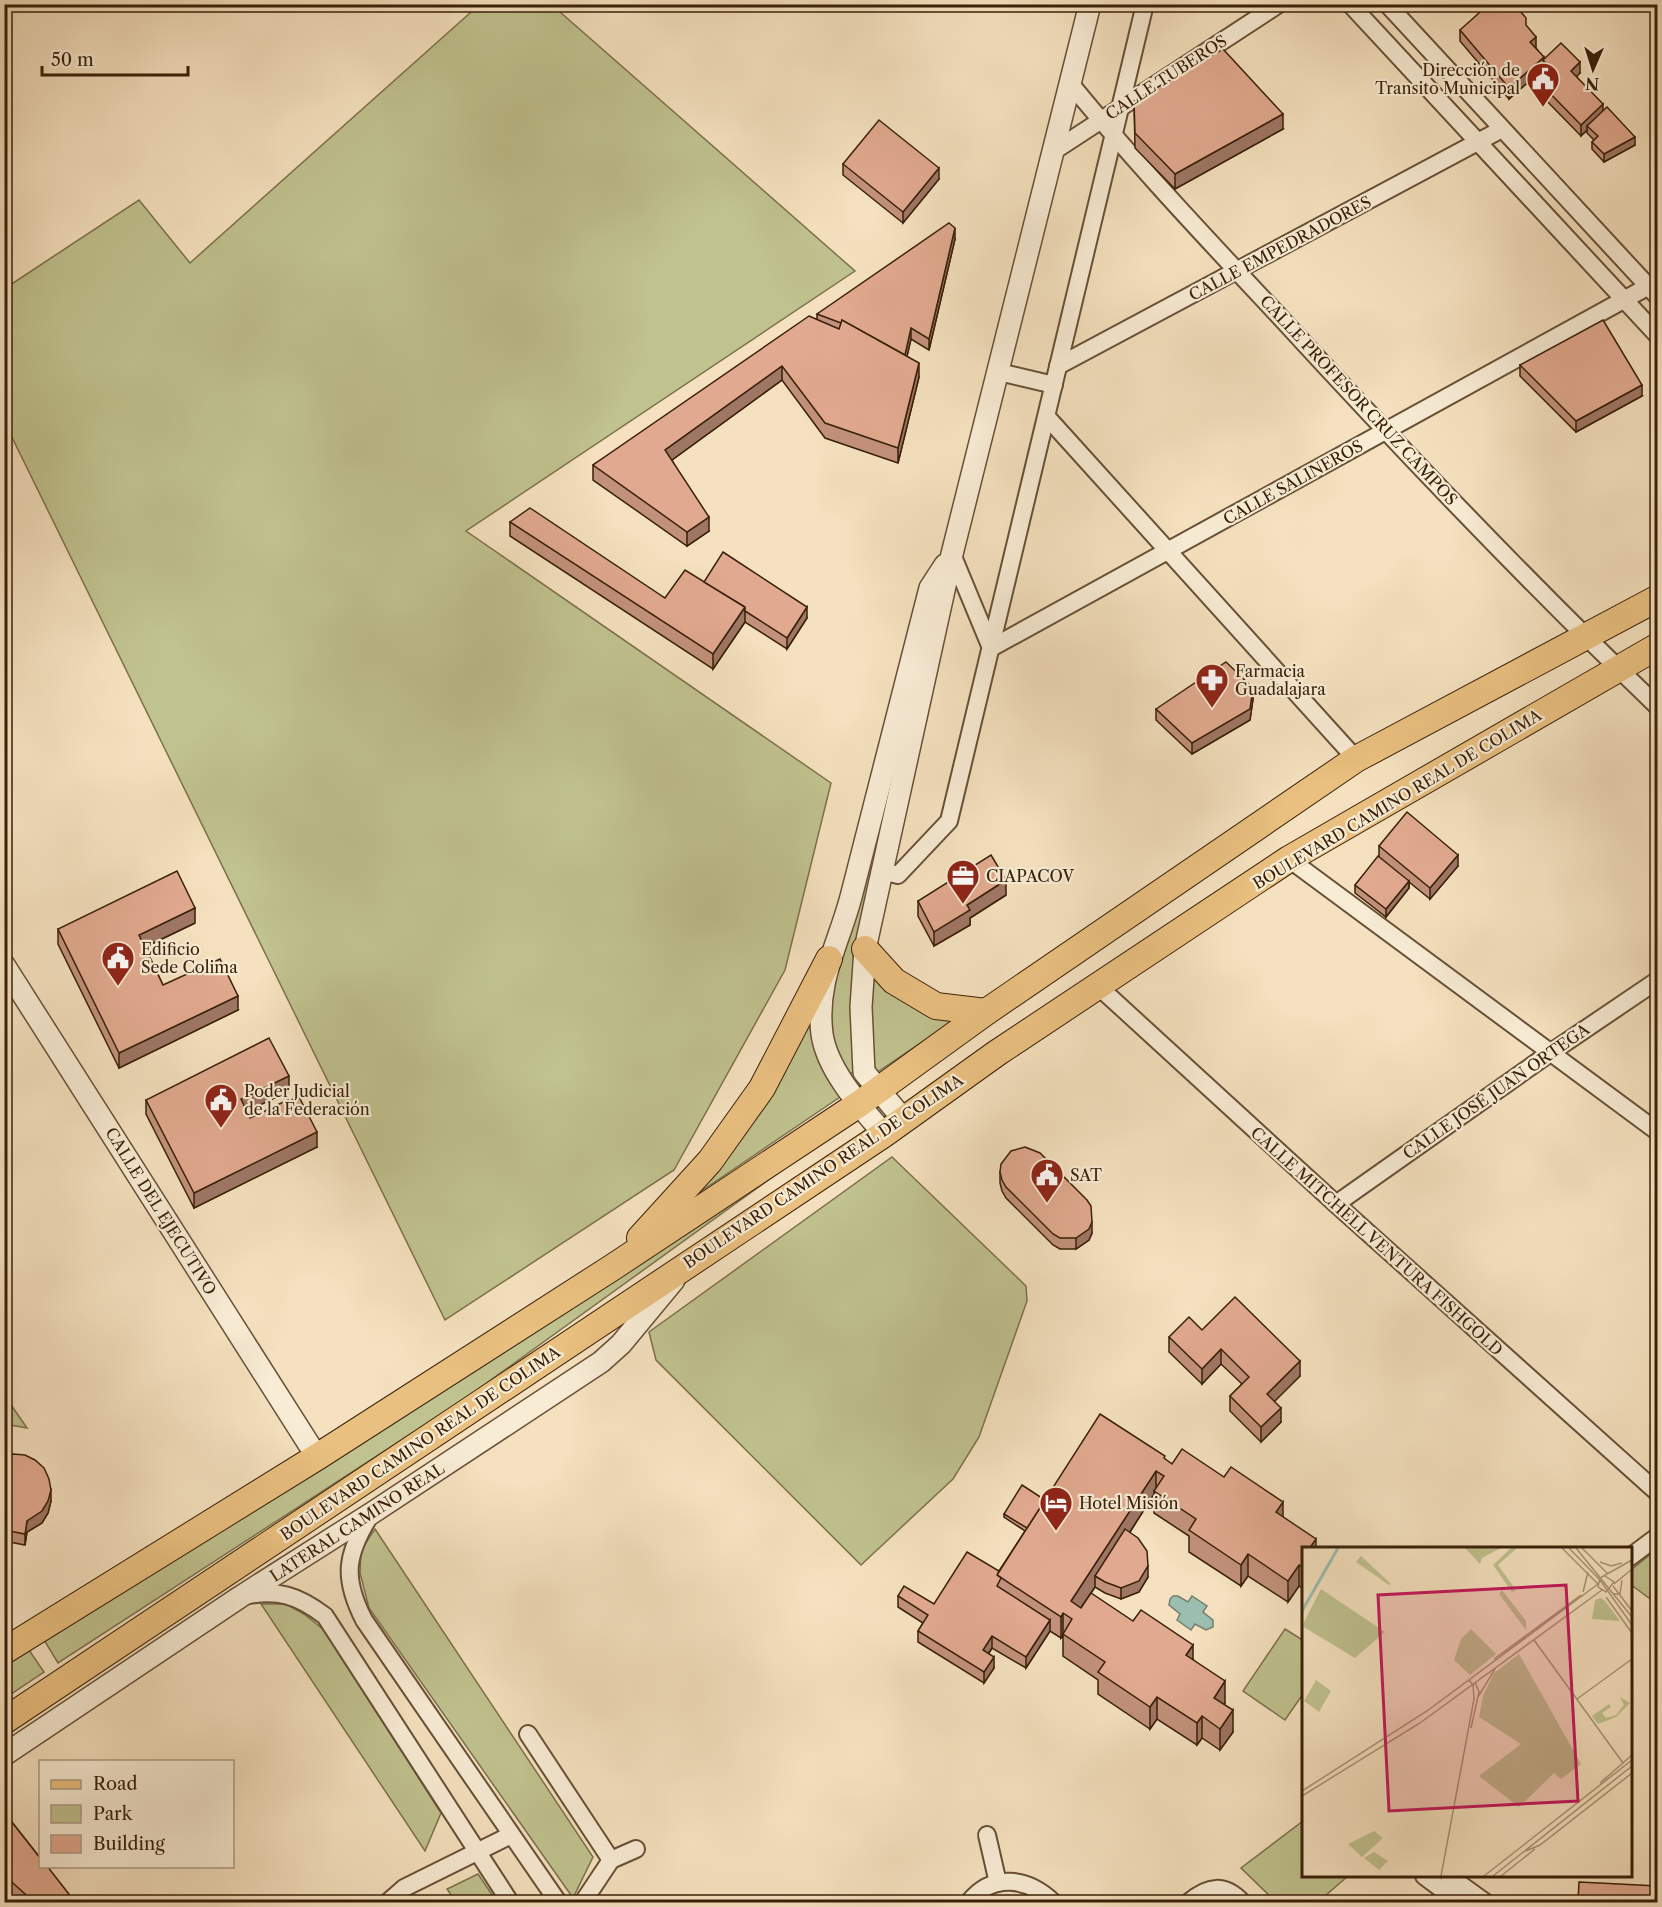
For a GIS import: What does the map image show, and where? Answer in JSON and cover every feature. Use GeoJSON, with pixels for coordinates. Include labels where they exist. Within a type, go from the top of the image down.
{"type":"FeatureCollection","features":[{"type":"Feature","properties":{"kind":"main road"},"geometry":{"type":"LineString","coordinates":[[4,1651],[317,1457],[613,1268],[868,1097],[986,1012],[1356,759],[1658,598]]}},
{"type":"Feature","properties":{"kind":"main road","name":"BOULEVARD CAMINO REAL DE COLIMA"},"geometry":{"type":"LineString","coordinates":[[4,1721],[1289,859],[1658,646]]}},
{"type":"Feature","properties":{"kind":"main road"},"geometry":{"type":"LineString","coordinates":[[865,949],[894,981],[936,1006],[986,1012]]}},
{"type":"Feature","properties":{"kind":"main road"},"geometry":{"type":"LineString","coordinates":[[613,1268],[711,1161],[762,1088],[829,959]]}},
{"type":"Feature","properties":{"kind":"street"},"geometry":{"type":"LineString","coordinates":[[868,1097],[864,1072],[861,1007],[865,949],[890,873],[952,554],[1090,4]]}},
{"type":"Feature","properties":{"kind":"street"},"geometry":{"type":"LineString","coordinates":[[890,873],[949,821],[1145,4]]}},
{"type":"Feature","properties":{"kind":"street","name":"CALLE TUBEROS"},"geometry":{"type":"LineString","coordinates":[[1054,151],[1278,4]]}},
{"type":"Feature","properties":{"kind":"street"},"geometry":{"type":"LineString","coordinates":[[1350,4],[1658,336]]}},
{"type":"Feature","properties":{"kind":"street"},"geometry":{"type":"LineString","coordinates":[[1387,4],[1502,129],[1654,288]]}},
{"type":"Feature","properties":{"kind":"street","name":"CALLE PROFESOR CRUZ CAMPOS"},"geometry":{"type":"LineString","coordinates":[[1070,83],[1114,136],[1385,431],[1585,637],[1658,707]]}},
{"type":"Feature","properties":{"kind":"street","name":"CALLE EMPEDRADORES"},"geometry":{"type":"LineString","coordinates":[[1058,366],[1502,129]]}},
{"type":"Feature","properties":{"kind":"street","name":"CALLE SALINEROS"},"geometry":{"type":"LineString","coordinates":[[991,648],[1624,300],[1654,288]]}},
{"type":"Feature","properties":{"kind":"street"},"geometry":{"type":"LineString","coordinates":[[999,372],[1054,385]]}},
{"type":"Feature","properties":{"kind":"street"},"geometry":{"type":"LineString","coordinates":[[1047,417],[1356,759]]}},
{"type":"Feature","properties":{"kind":"street"},"geometry":{"type":"LineString","coordinates":[[952,554],[991,648]]}},
{"type":"Feature","properties":{"kind":"street"},"geometry":{"type":"LineString","coordinates":[[894,1126],[833,1063],[822,1036],[821,1004],[829,959],[852,896],[930,588],[952,554]]}},
{"type":"Feature","properties":{"kind":"street"},"geometry":{"type":"LineString","coordinates":[[1289,859],[1658,1132]]}},
{"type":"Feature","properties":{"kind":"street","name":"CALLE DEL EJECUTIVO"},"geometry":{"type":"LineString","coordinates":[[4,965],[317,1457]]}},
{"type":"Feature","properties":{"kind":"street","name":"CALLE JOSÉ JUAN ORTEGA"},"geometry":{"type":"LineString","coordinates":[[1336,1204],[1658,980]]}},
{"type":"Feature","properties":{"kind":"street","name":"CALLE MITCHELL VENTURA FISHGOLD"},"geometry":{"type":"LineString","coordinates":[[1099,987],[1336,1204],[1658,1493]]}},
{"type":"Feature","properties":{"kind":"street","name":"LATERAL CAMINO REAL"},"geometry":{"type":"LineString","coordinates":[[4,1755],[240,1597],[601,1362],[621,1344],[687,1264]]}},
{"type":"Feature","properties":{"kind":"street"},"geometry":{"type":"LineString","coordinates":[[372,1513],[359,1533],[351,1555],[349,1578],[354,1600],[364,1620],[558,1902]]}},
{"type":"Feature","properties":{"kind":"street"},"geometry":{"type":"LineString","coordinates":[[1632,1556],[1658,1536]]}},
{"type":"Feature","properties":{"kind":"street"},"geometry":{"type":"LineString","coordinates":[[240,1597],[262,1592],[285,1594],[307,1602],[325,1616],[510,1902]]}},
{"type":"Feature","properties":{"kind":"street"},"geometry":{"type":"LineString","coordinates":[[528,1734],[611,1860]]}},
{"type":"Feature","properties":{"kind":"street"},"geometry":{"type":"LineString","coordinates":[[987,1834],[998,1883]]}},
{"type":"Feature","properties":{"kind":"street"},"geometry":{"type":"LineString","coordinates":[[388,1902],[404,1888],[511,1835]]}},
{"type":"Feature","properties":{"kind":"street"},"geometry":{"type":"LineString","coordinates":[[582,1902],[611,1860],[636,1849]]}},
{"type":"Feature","properties":{"kind":"street"},"geometry":{"type":"LineString","coordinates":[[1427,1877],[1460,1902]]}},
{"type":"Feature","properties":{"kind":"street"},"geometry":{"type":"LineString","coordinates":[[1452,1877],[1485,1902]]}},
{"type":"Feature","properties":{"kind":"street"},"geometry":{"type":"LineString","coordinates":[[969,1902],[986,1888],[1011,1881],[1025,1883],[1041,1891],[1053,1902]]}},
{"type":"Feature","properties":{"kind":"street"},"geometry":{"type":"LineString","coordinates":[[1189,1902],[1198,1894],[1216,1888],[1233,1892],[1242,1902]]}},
{"type":"Feature","properties":{"kind":"green space"},"geometry":{"type":"Polygon","coordinates":[[[479,5],[552,5],[855,271],[466,531],[831,783],[785,970],[674,1170],[445,1320],[5,423],[4,289],[139,200],[190,263],[479,5]]]}},
{"type":"Feature","properties":{"kind":"green space"},"geometry":{"type":"Polygon","coordinates":[[[866,869],[874,872],[857,1069],[850,1074],[833,1042],[830,1017],[831,996],[840,952],[866,869]]]}},
{"type":"Feature","properties":{"kind":"green space"},"geometry":{"type":"Polygon","coordinates":[[[872,968],[956,1019],[873,1075],[869,1005],[872,968]]]}},
{"type":"Feature","properties":{"kind":"green space"},"geometry":{"type":"Polygon","coordinates":[[[814,1010],[843,1095],[672,1211],[814,1010]]]}},
{"type":"Feature","properties":{"kind":"green space"},"geometry":{"type":"Polygon","coordinates":[[[835,1132],[463,1400],[58,1663],[44,1640],[835,1132]]]}},
{"type":"Feature","properties":{"kind":"green space"},"geometry":{"type":"Polygon","coordinates":[[[892,1157],[1026,1286],[1027,1301],[979,1437],[953,1479],[861,1565],[656,1360],[649,1332],[892,1157]]]}},
{"type":"Feature","properties":{"kind":"green space"},"geometry":{"type":"Polygon","coordinates":[[[9,1402],[27,1428],[5,1424],[5,1403],[9,1402]]]}},
{"type":"Feature","properties":{"kind":"green space"},"geometry":{"type":"Polygon","coordinates":[[[375,1529],[593,1857],[573,1898],[369,1608],[360,1573],[361,1550],[375,1529]]]}},
{"type":"Feature","properties":{"kind":"green space"},"geometry":{"type":"Polygon","coordinates":[[[1657,1549],[1657,1604],[1632,1585],[1632,1569],[1657,1549]]]}},
{"type":"Feature","properties":{"kind":"green space"},"geometry":{"type":"Polygon","coordinates":[[[261,1604],[286,1604],[304,1614],[324,1630],[441,1813],[425,1851],[261,1604]]]}},
{"type":"Feature","properties":{"kind":"green space"},"geometry":{"type":"Polygon","coordinates":[[[1285,1629],[1302,1640],[1302,1695],[1285,1720],[1243,1691],[1285,1629]]]}},
{"type":"Feature","properties":{"kind":"green space"},"geometry":{"type":"Polygon","coordinates":[[[29,1650],[44,1672],[5,1698],[5,1665],[29,1650]]]}},
{"type":"Feature","properties":{"kind":"green space"},"geometry":{"type":"Polygon","coordinates":[[[1302,1822],[1302,1877],[1347,1877],[1318,1902],[1276,1902],[1241,1868],[1302,1822]]]}},
{"type":"Feature","properties":{"kind":"green space"},"geometry":{"type":"Polygon","coordinates":[[[478,1874],[497,1902],[456,1902],[447,1889],[478,1874]]]}},
{"type":"Feature","properties":{"kind":"shaded area"},"geometry":{"type":"Polygon","coordinates":[[[1173,1596],[1178,1596],[1188,1602],[1192,1596],[1207,1606],[1203,1612],[1213,1620],[1213,1627],[1206,1630],[1195,1624],[1191,1630],[1177,1620],[1180,1614],[1169,1605],[1173,1596]]]}},
{"type":"Feature","properties":{"kind":"building"},"geometry":{"type":"Polygon","coordinates":[[[1489,4],[1514,4],[1526,18],[1526,25],[1536,37],[1530,42],[1544,57],[1509,88],[1460,30],[1489,4]]]}},
{"type":"Feature","properties":{"kind":"building"},"geometry":{"type":"Polygon","coordinates":[[[1561,43],[1580,62],[1571,71],[1603,104],[1581,125],[1539,82],[1552,70],[1543,60],[1561,43]]]}},
{"type":"Feature","properties":{"kind":"building"},"geometry":{"type":"Polygon","coordinates":[[[1223,49],[1283,114],[1175,174],[1135,133],[1134,101],[1223,49]]]}},
{"type":"Feature","properties":{"kind":"building"},"geometry":{"type":"Polygon","coordinates":[[[1607,107],[1635,137],[1604,154],[1592,142],[1598,136],[1587,126],[1607,107]]]}},
{"type":"Feature","properties":{"kind":"building"},"geometry":{"type":"Polygon","coordinates":[[[879,120],[939,168],[903,212],[843,164],[879,120]]]}},
{"type":"Feature","properties":{"kind":"building"},"geometry":{"type":"Polygon","coordinates":[[[949,223],[955,228],[929,339],[911,328],[905,355],[842,320],[841,323],[817,314],[949,223]]]}},
{"type":"Feature","properties":{"kind":"building"},"geometry":{"type":"Polygon","coordinates":[[[809,316],[839,329],[842,320],[919,363],[898,448],[825,423],[782,366],[665,450],[709,517],[687,532],[593,465],[809,316]]]}},
{"type":"Feature","properties":{"kind":"building"},"geometry":{"type":"Polygon","coordinates":[[[1603,320],[1642,385],[1576,421],[1520,365],[1603,320]]]}},
{"type":"Feature","properties":{"kind":"building"},"geometry":{"type":"Polygon","coordinates":[[[530,508],[665,598],[685,570],[745,607],[713,654],[510,522],[530,508]]]}},
{"type":"Feature","properties":{"kind":"building"},"geometry":{"type":"Polygon","coordinates":[[[723,552],[807,607],[787,638],[745,611],[745,607],[704,582],[723,552]]]}},
{"type":"Feature","properties":{"kind":"building","name":"Farmacia Guadalajara"},"geometry":{"type":"Polygon","coordinates":[[[1226,662],[1253,688],[1250,709],[1192,743],[1156,709],[1226,662]]]}},
{"type":"Feature","properties":{"kind":"building"},"geometry":{"type":"Polygon","coordinates":[[[1407,812],[1458,855],[1430,888],[1379,846],[1407,812]]]}},
{"type":"Feature","properties":{"kind":"building"},"geometry":{"type":"Polygon","coordinates":[[[991,855],[1006,880],[967,905],[970,910],[934,932],[918,901],[991,855]]]}},
{"type":"Feature","properties":{"kind":"building"},"geometry":{"type":"Polygon","coordinates":[[[1378,856],[1409,881],[1386,909],[1355,885],[1378,856]]]}},
{"type":"Feature","properties":{"kind":"building","name":"Edificio Sede Colima"},"geometry":{"type":"Polygon","coordinates":[[[177,871],[195,908],[139,935],[163,985],[220,959],[238,996],[119,1053],[58,929],[177,871]]]}},
{"type":"Feature","properties":{"kind":"building"},"geometry":{"type":"Polygon","coordinates":[[[269,1038],[289,1076],[241,1099],[250,1118],[298,1095],[317,1132],[194,1193],[146,1100],[269,1038]]]}},
{"type":"Feature","properties":{"kind":"building","name":"SAT"},"geometry":{"type":"Polygon","coordinates":[[[1025,1147],[1040,1153],[1091,1206],[1092,1222],[1089,1229],[1076,1238],[1060,1238],[1053,1234],[1006,1187],[1002,1180],[1001,1164],[1011,1151],[1025,1147]]]}},
{"type":"Feature","properties":{"kind":"building"},"geometry":{"type":"Polygon","coordinates":[[[1235,1297],[1300,1361],[1267,1394],[1281,1408],[1261,1427],[1230,1396],[1249,1377],[1221,1349],[1202,1369],[1169,1337],[1189,1317],[1202,1330],[1235,1297]]]}},
{"type":"Feature","properties":{"kind":"building"},"geometry":{"type":"Polygon","coordinates":[[[1100,1414],[1165,1456],[1164,1458],[1172,1464],[1182,1449],[1224,1477],[1231,1467],[1283,1502],[1276,1512],[1316,1539],[1311,1546],[1313,1547],[1302,1547],[1302,1567],[1299,1565],[1288,1581],[1248,1554],[1241,1565],[1189,1530],[1196,1519],[1154,1491],[1164,1476],[1156,1471],[1071,1601],[1081,1608],[1091,1593],[1133,1621],[1141,1610],[1193,1645],[1186,1655],[1225,1681],[1214,1698],[1233,1710],[1220,1729],[1202,1716],[1197,1723],[1157,1697],[1150,1707],[1098,1672],[1105,1662],[1063,1634],[1072,1619],[1063,1613],[1061,1617],[997,1575],[1100,1414]]]}},
{"type":"Feature","properties":{"kind":"building"},"geometry":{"type":"Polygon","coordinates":[[[25,1455],[44,1468],[51,1490],[42,1511],[27,1521],[25,1534],[4,1530],[4,1456],[25,1455]]]}},
{"type":"Feature","properties":{"kind":"building"},"geometry":{"type":"Polygon","coordinates":[[[1022,1485],[1045,1500],[1027,1528],[1004,1514],[1022,1485]]]}},
{"type":"Feature","properties":{"kind":"building"},"geometry":{"type":"Polygon","coordinates":[[[1125,1529],[1138,1538],[1147,1551],[1148,1566],[1139,1581],[1121,1588],[1095,1576],[1125,1529]]]}},
{"type":"Feature","properties":{"kind":"building"},"geometry":{"type":"Polygon","coordinates":[[[967,1552],[999,1571],[997,1575],[1001,1578],[997,1586],[1050,1620],[1026,1657],[992,1636],[983,1650],[994,1657],[984,1672],[918,1631],[928,1615],[898,1596],[904,1586],[934,1604],[967,1552]]]}},
{"type":"Feature","properties":{"kind":"building"},"geometry":{"type":"Polygon","coordinates":[[[4,1812],[39,1857],[39,1868],[49,1868],[75,1902],[34,1902],[4,1875],[4,1812]]]}},
{"type":"Feature","properties":{"kind":"building"},"geometry":{"type":"Polygon","coordinates":[[[1579,1882],[1658,1886],[1658,1902],[1578,1902],[1579,1882]]]}},
{"type":"Feature","properties":{"kind":"place","name":"Dirección de Transito Municipal"},"geometry":{"type":"Point","coordinates":[1543,108]}},
{"type":"Feature","properties":{"kind":"place","name":"Farmacia Guadalajara"},"geometry":{"type":"Point","coordinates":[1212,709]}},
{"type":"Feature","properties":{"kind":"place","name":"CIAPACOV"},"geometry":{"type":"Point","coordinates":[963,905]}},
{"type":"Feature","properties":{"kind":"place","name":"Edificio Sede Colima"},"geometry":{"type":"Point","coordinates":[118,987]}},
{"type":"Feature","properties":{"kind":"place","name":"Poder Judicial de la Federación"},"geometry":{"type":"Point","coordinates":[221,1129]}},
{"type":"Feature","properties":{"kind":"place","name":"SAT"},"geometry":{"type":"Point","coordinates":[1047,1204]}},
{"type":"Feature","properties":{"kind":"place","name":"Hotel Misión"},"geometry":{"type":"Point","coordinates":[1056,1532]}}]}
